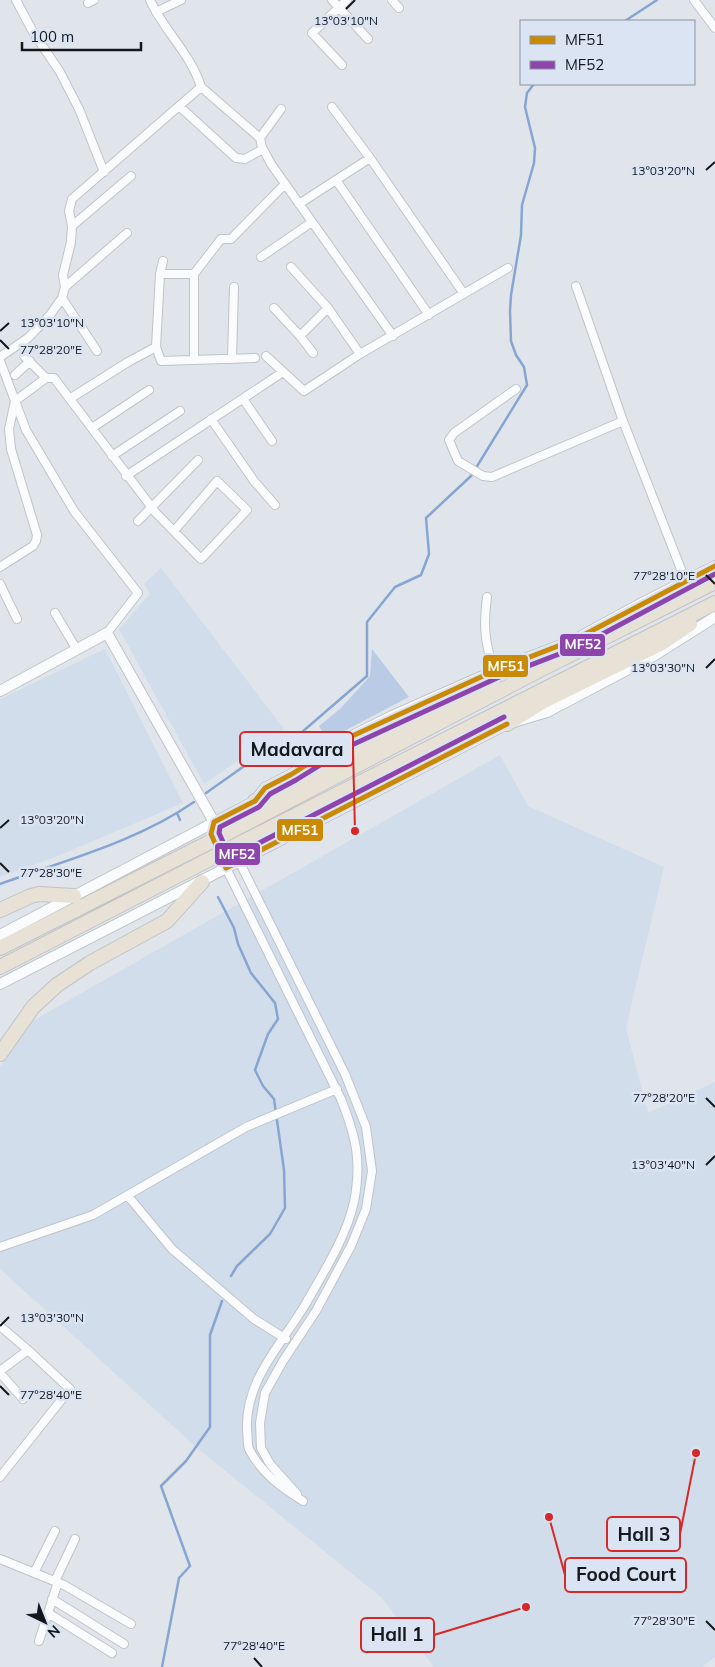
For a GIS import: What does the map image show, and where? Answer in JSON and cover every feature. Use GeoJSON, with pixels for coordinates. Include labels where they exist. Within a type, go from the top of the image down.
{"type":"FeatureCollection","features":[{"type":"Feature","properties":{"kind":"highway"},"geometry":{"type":"LineString","coordinates":[[0,948],[715,582]]}},
{"type":"Feature","properties":{"kind":"highway"},"geometry":{"type":"LineString","coordinates":[[507,724],[542,702],[662,643],[715,605]]}},
{"type":"Feature","properties":{"kind":"highway"},"geometry":{"type":"LineString","coordinates":[[0,967],[239,844],[715,605]]}},
{"type":"Feature","properties":{"kind":"highway"},"geometry":{"type":"LineString","coordinates":[[255,801],[267,800],[327,766],[455,701],[536,672]]}},
{"type":"Feature","properties":{"kind":"highway"},"geometry":{"type":"LineString","coordinates":[[0,1054],[33,1007],[57,985],[90,963],[167,921],[202,882]]}},
{"type":"Feature","properties":{"kind":"highway"},"geometry":{"type":"LineString","coordinates":[[0,910],[39,894],[74,896]]}},
{"type":"Feature","properties":{"kind":"street"},"geometry":{"type":"LineString","coordinates":[[16,0],[33,32],[60,72],[79,109],[104,172]]}},
{"type":"Feature","properties":{"kind":"street"},"geometry":{"type":"LineString","coordinates":[[150,0],[156,12],[187,56],[197,74],[201,87],[260,138],[263,149],[285,184],[393,336]]}},
{"type":"Feature","properties":{"kind":"street"},"geometry":{"type":"LineString","coordinates":[[156,12],[181,0]]}},
{"type":"Feature","properties":{"kind":"street"},"geometry":{"type":"LineString","coordinates":[[332,0],[368,39]]}},
{"type":"Feature","properties":{"kind":"street"},"geometry":{"type":"LineString","coordinates":[[342,65],[312,32],[347,0]]}},
{"type":"Feature","properties":{"kind":"street"},"geometry":{"type":"LineString","coordinates":[[392,0],[399,8]]}},
{"type":"Feature","properties":{"kind":"street"},"geometry":{"type":"LineString","coordinates":[[694,0],[715,28]]}},
{"type":"Feature","properties":{"kind":"street"},"geometry":{"type":"LineString","coordinates":[[0,357],[28,338],[50,315],[62,298],[65,286],[63,275],[71,242],[72,226],[68,211],[72,199],[201,87]]}},
{"type":"Feature","properties":{"kind":"street"},"geometry":{"type":"LineString","coordinates":[[179,106],[236,158],[245,159],[263,149]]}},
{"type":"Feature","properties":{"kind":"street"},"geometry":{"type":"LineString","coordinates":[[332,107],[370,158],[464,294]]}},
{"type":"Feature","properties":{"kind":"street"},"geometry":{"type":"LineString","coordinates":[[260,138],[281,110]]}},
{"type":"Feature","properties":{"kind":"street"},"geometry":{"type":"LineString","coordinates":[[299,204],[370,158]]}},
{"type":"Feature","properties":{"kind":"street"},"geometry":{"type":"LineString","coordinates":[[72,226],[130,176]]}},
{"type":"Feature","properties":{"kind":"street"},"geometry":{"type":"LineString","coordinates":[[336,180],[429,315]]}},
{"type":"Feature","properties":{"kind":"street"},"geometry":{"type":"LineString","coordinates":[[194,360],[194,274],[221,238],[231,239],[285,184]]}},
{"type":"Feature","properties":{"kind":"street"},"geometry":{"type":"LineString","coordinates":[[261,257],[312,222]]}},
{"type":"Feature","properties":{"kind":"street"},"geometry":{"type":"LineString","coordinates":[[65,286],[127,233]]}},
{"type":"Feature","properties":{"kind":"street"},"geometry":{"type":"LineString","coordinates":[[163,261],[160,274],[156,347],[161,361],[255,358]]}},
{"type":"Feature","properties":{"kind":"street"},"geometry":{"type":"LineString","coordinates":[[291,267],[328,308],[360,354]]}},
{"type":"Feature","properties":{"kind":"street"},"geometry":{"type":"LineString","coordinates":[[266,356],[304,391],[360,354],[508,268]]}},
{"type":"Feature","properties":{"kind":"street"},"geometry":{"type":"LineString","coordinates":[[160,274],[194,274]]}},
{"type":"Feature","properties":{"kind":"street"},"geometry":{"type":"LineString","coordinates":[[576,286],[623,421],[686,582]]}},
{"type":"Feature","properties":{"kind":"street"},"geometry":{"type":"LineString","coordinates":[[232,359],[234,287]]}},
{"type":"Feature","properties":{"kind":"street"},"geometry":{"type":"LineString","coordinates":[[62,298],[97,351]]}},
{"type":"Feature","properties":{"kind":"street"},"geometry":{"type":"LineString","coordinates":[[274,308],[313,353]]}},
{"type":"Feature","properties":{"kind":"street"},"geometry":{"type":"LineString","coordinates":[[300,336],[328,308]]}},
{"type":"Feature","properties":{"kind":"street"},"geometry":{"type":"LineString","coordinates":[[70,398],[156,347]]}},
{"type":"Feature","properties":{"kind":"street"},"geometry":{"type":"LineString","coordinates":[[14,375],[27,359],[46,378]]}},
{"type":"Feature","properties":{"kind":"street"},"geometry":{"type":"LineString","coordinates":[[0,361],[26,430],[74,511],[138,593],[107,633],[0,691]]}},
{"type":"Feature","properties":{"kind":"street"},"geometry":{"type":"LineString","coordinates":[[126,476],[283,372]]}},
{"type":"Feature","properties":{"kind":"street"},"geometry":{"type":"LineString","coordinates":[[0,567],[32,546],[36,541],[37,535],[11,449],[9,429],[15,401],[46,378],[54,378],[152,508],[174,531],[202,559],[247,510],[217,481],[174,531]]}},
{"type":"Feature","properties":{"kind":"street"},"geometry":{"type":"LineString","coordinates":[[516,389],[454,433],[449,440],[458,460],[483,476],[492,477],[623,421]]}},
{"type":"Feature","properties":{"kind":"street"},"geometry":{"type":"LineString","coordinates":[[92,428],[149,390]]}},
{"type":"Feature","properties":{"kind":"street"},"geometry":{"type":"LineString","coordinates":[[243,399],[272,441]]}},
{"type":"Feature","properties":{"kind":"street"},"geometry":{"type":"LineString","coordinates":[[112,456],[180,411]]}},
{"type":"Feature","properties":{"kind":"street"},"geometry":{"type":"LineString","coordinates":[[211,419],[254,481],[275,505]]}},
{"type":"Feature","properties":{"kind":"street"},"geometry":{"type":"LineString","coordinates":[[138,522],[198,460]]}},
{"type":"Feature","properties":{"kind":"street"},"geometry":{"type":"LineString","coordinates":[[0,935],[255,801],[265,788],[292,774],[350,737],[392,716],[494,671],[576,639],[715,566]]}},
{"type":"Feature","properties":{"kind":"street"},"geometry":{"type":"LineString","coordinates":[[0,584],[17,619]]}},
{"type":"Feature","properties":{"kind":"street"},"geometry":{"type":"LineString","coordinates":[[487,597],[484,623],[488,652],[494,671]]}},
{"type":"Feature","properties":{"kind":"street"},"geometry":{"type":"LineString","coordinates":[[55,612],[77,650]]}},
{"type":"Feature","properties":{"kind":"street"},"geometry":{"type":"LineString","coordinates":[[0,984],[507,724],[547,712],[655,655],[715,616]]}},
{"type":"Feature","properties":{"kind":"street"},"geometry":{"type":"LineString","coordinates":[[107,633],[214,822],[223,828],[347,1079],[366,1128],[372,1171],[366,1209],[351,1246],[316,1312],[293,1345],[265,1393],[260,1423],[261,1448],[270,1464],[303,1501],[282,1488],[262,1469],[248,1447],[247,1421],[254,1386],[273,1351],[304,1306],[340,1240],[354,1204],[359,1169],[354,1132],[337,1089],[226,868],[211,834],[214,822]]}},
{"type":"Feature","properties":{"kind":"street"},"geometry":{"type":"LineString","coordinates":[[0,1247],[93,1215],[237,1132],[337,1089]]}},
{"type":"Feature","properties":{"kind":"street"},"geometry":{"type":"LineString","coordinates":[[128,1196],[172,1249],[254,1319],[293,1345]]}},
{"type":"Feature","properties":{"kind":"street"},"geometry":{"type":"LineString","coordinates":[[0,1477],[70,1389],[28,1350],[2,1330]]}},
{"type":"Feature","properties":{"kind":"street"},"geometry":{"type":"LineString","coordinates":[[23,1399],[0,1372],[28,1350]]}},
{"type":"Feature","properties":{"kind":"street"},"geometry":{"type":"LineString","coordinates":[[34,1573],[55,1531]]}},
{"type":"Feature","properties":{"kind":"street"},"geometry":{"type":"LineString","coordinates":[[39,1641],[57,1582],[76,1539]]}},
{"type":"Feature","properties":{"kind":"street"},"geometry":{"type":"LineString","coordinates":[[0,1560],[57,1582],[131,1624]]}},
{"type":"Feature","properties":{"kind":"street"},"geometry":{"type":"LineString","coordinates":[[52,1599],[124,1644]]}},
{"type":"Feature","properties":{"kind":"street"},"geometry":{"type":"LineString","coordinates":[[48,1613],[112,1653]]}},
{"type":"Feature","properties":{"kind":"shaded area"},"geometry":{"type":"Polygon","coordinates":[[[161,568],[284,729],[204,784],[119,629],[150,594],[144,584],[161,568]]]}},
{"type":"Feature","properties":{"kind":"shaded area"},"geometry":{"type":"Polygon","coordinates":[[[105,649],[183,803],[58,856],[0,877],[0,699],[105,649]]]}},
{"type":"Feature","properties":{"kind":"shaded area"},"geometry":{"type":"Polygon","coordinates":[[[372,649],[409,697],[327,740],[319,726],[340,709],[370,676],[372,649]]]}},
{"type":"Feature","properties":{"kind":"shaded area"},"geometry":{"type":"Polygon","coordinates":[[[500,755],[528,806],[664,867],[626,1028],[648,1113],[715,1082],[715,1657],[702,1667],[434,1667],[382,1598],[196,1447],[0,1269],[0,1067],[29,1023],[500,755]]]}},
{"type":"Feature","properties":{"kind":"waterway"},"geometry":{"type":"LineString","coordinates":[[627,20],[657,0]]}},
{"type":"Feature","properties":{"kind":"waterway"},"geometry":{"type":"LineString","coordinates":[[206,793],[250,762],[287,745],[367,676],[367,622],[395,587],[421,575],[429,554],[426,518],[471,476],[527,385],[524,367],[516,355],[511,341],[510,311],[521,235],[522,205],[534,163],[535,148],[525,107],[527,93],[533,85]]}},
{"type":"Feature","properties":{"kind":"waterway"},"geometry":{"type":"LineString","coordinates":[[0,884],[125,839],[172,816],[194,802]]}},
{"type":"Feature","properties":{"kind":"waterway"},"geometry":{"type":"LineString","coordinates":[[177,813],[180,820]]}},
{"type":"Feature","properties":{"kind":"waterway"},"geometry":{"type":"LineString","coordinates":[[218,897],[234,928],[238,944],[251,973],[275,1003],[278,1019],[268,1034],[255,1070],[263,1086],[274,1099],[284,1170],[285,1208],[270,1234],[237,1266],[231,1276]]}},
{"type":"Feature","properties":{"kind":"waterway"},"geometry":{"type":"LineString","coordinates":[[162,1667],[179,1578],[190,1566],[161,1486],[186,1461],[210,1427],[210,1335],[222,1301]]}},
{"type":"Feature","properties":{"kind":"transit line","name":"MF51"},"geometry":{"type":"LineString","coordinates":[[507,724],[226,868],[211,834],[214,822],[255,801],[265,788],[292,774],[350,737],[494,671],[576,639],[715,566]]}},
{"type":"Feature","properties":{"kind":"transit line","name":"MF52"},"geometry":{"type":"LineString","coordinates":[[504,717],[230,858],[219,833],[220,827],[259,807],[270,794],[354,744],[497,678],[580,646],[715,574]]}},
{"type":"Feature","properties":{"kind":"place","name":"Madavara"},"geometry":{"type":"Point","coordinates":[355,831]}},
{"type":"Feature","properties":{"kind":"place","name":"Hall 3"},"geometry":{"type":"Point","coordinates":[696,1453]}},
{"type":"Feature","properties":{"kind":"place","name":"Food Court"},"geometry":{"type":"Point","coordinates":[549,1517]}},
{"type":"Feature","properties":{"kind":"place","name":"Hall 1"},"geometry":{"type":"Point","coordinates":[526,1607]}}]}
